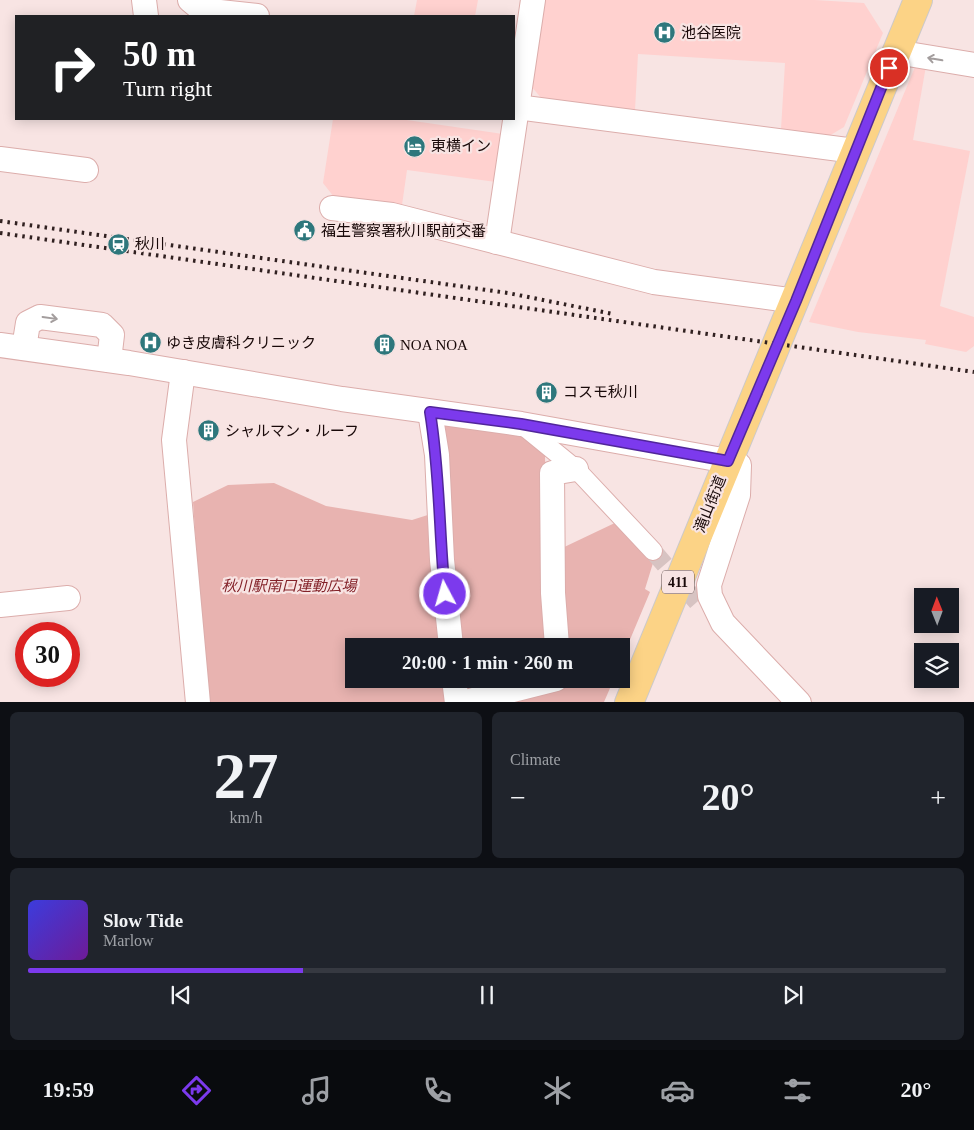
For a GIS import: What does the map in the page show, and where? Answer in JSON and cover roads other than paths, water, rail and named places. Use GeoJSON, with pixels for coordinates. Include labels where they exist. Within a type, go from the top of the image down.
{"type":"FeatureCollection","features":[{"type":"Feature","properties":{"kind":"highway","name":"滝山街道"},"geometry":{"type":"LineString","coordinates":[[629,702],[796,301],[854,151],[918,0]]}},
{"type":"Feature","properties":{"kind":"street"},"geometry":{"type":"LineString","coordinates":[[144,0],[146,15]]}},
{"type":"Feature","properties":{"kind":"street"},"geometry":{"type":"LineString","coordinates":[[190,0],[202,10],[227,15]]}},
{"type":"Feature","properties":{"kind":"street"},"geometry":{"type":"LineString","coordinates":[[497,242],[532,0]]}},
{"type":"Feature","properties":{"kind":"street"},"geometry":{"type":"LineString","coordinates":[[896,52],[974,65]]}},
{"type":"Feature","properties":{"kind":"street"},"geometry":{"type":"LineString","coordinates":[[517,107],[854,151]]}},
{"type":"Feature","properties":{"kind":"street"},"geometry":{"type":"LineString","coordinates":[[0,159],[86,170]]}},
{"type":"Feature","properties":{"kind":"street"},"geometry":{"type":"LineString","coordinates":[[332,208],[392,215],[654,282],[796,301]]}},
{"type":"Feature","properties":{"kind":"street"},"geometry":{"type":"LineString","coordinates":[[24,348],[28,323],[40,316],[102,326],[112,335],[109,360]]}},
{"type":"Feature","properties":{"kind":"street"},"geometry":{"type":"LineString","coordinates":[[0,345],[109,360],[430,412],[521,424],[728,461],[739,465],[738,495],[710,585],[710,596],[707,606],[770,674],[795,696],[799,702]]}},
{"type":"Feature","properties":{"kind":"street"},"geometry":{"type":"LineString","coordinates":[[183,372],[174,440],[198,702]]}},
{"type":"Feature","properties":{"kind":"street"},"geometry":{"type":"LineString","coordinates":[[430,412],[437,455],[442,560],[450,638]]}},
{"type":"Feature","properties":{"kind":"street"},"geometry":{"type":"LineString","coordinates":[[521,424],[576,469],[653,551]]}},
{"type":"Feature","properties":{"kind":"street"},"geometry":{"type":"LineString","coordinates":[[556,638],[553,592],[552,474],[576,469]]}},
{"type":"Feature","properties":{"kind":"street"},"geometry":{"type":"LineString","coordinates":[[0,605],[68,598]]}},
{"type":"Feature","properties":{"kind":"street"},"geometry":{"type":"LineString","coordinates":[[455,688],[457,702]]}},
{"type":"Feature","properties":{"kind":"street"},"geometry":{"type":"LineString","coordinates":[[462,702],[519,688]]}},
{"type":"Feature","properties":{"kind":"tunnel"},"geometry":{"type":"LineString","coordinates":[[653,551],[697,602]]}},
{"type":"Feature","properties":{"kind":"railway"},"geometry":{"type":"LineString","coordinates":[[0,221],[508,293],[613,314]]}},
{"type":"Feature","properties":{"kind":"railway"},"geometry":{"type":"LineString","coordinates":[[0,233],[974,372]]}},
{"type":"Feature","properties":{"kind":"place","name":"池谷医院"},"geometry":{"type":"Point","coordinates":[665,33]}},
{"type":"Feature","properties":{"kind":"place","name":"東横イン"},"geometry":{"type":"Point","coordinates":[415,146]}},
{"type":"Feature","properties":{"kind":"place","name":"福生警察署秋川駅前交番"},"geometry":{"type":"Point","coordinates":[305,231]}},
{"type":"Feature","properties":{"kind":"place","name":"秋川"},"geometry":{"type":"Point","coordinates":[119,244]}},
{"type":"Feature","properties":{"kind":"place","name":"ゆき皮膚科クリニック"},"geometry":{"type":"Point","coordinates":[150,343]}},
{"type":"Feature","properties":{"kind":"place","name":"NOA NOA"},"geometry":{"type":"Point","coordinates":[384,345]}},
{"type":"Feature","properties":{"kind":"place","name":"コスモ秋川"},"geometry":{"type":"Point","coordinates":[547,392]}},
{"type":"Feature","properties":{"kind":"place","name":"シャルマン・ルーフ"},"geometry":{"type":"Point","coordinates":[209,431]}},
{"type":"Feature","properties":{"kind":"park label","name":"秋川駅南口運動広場"},"geometry":{"type":"Point","coordinates":[289,586]}}]}
